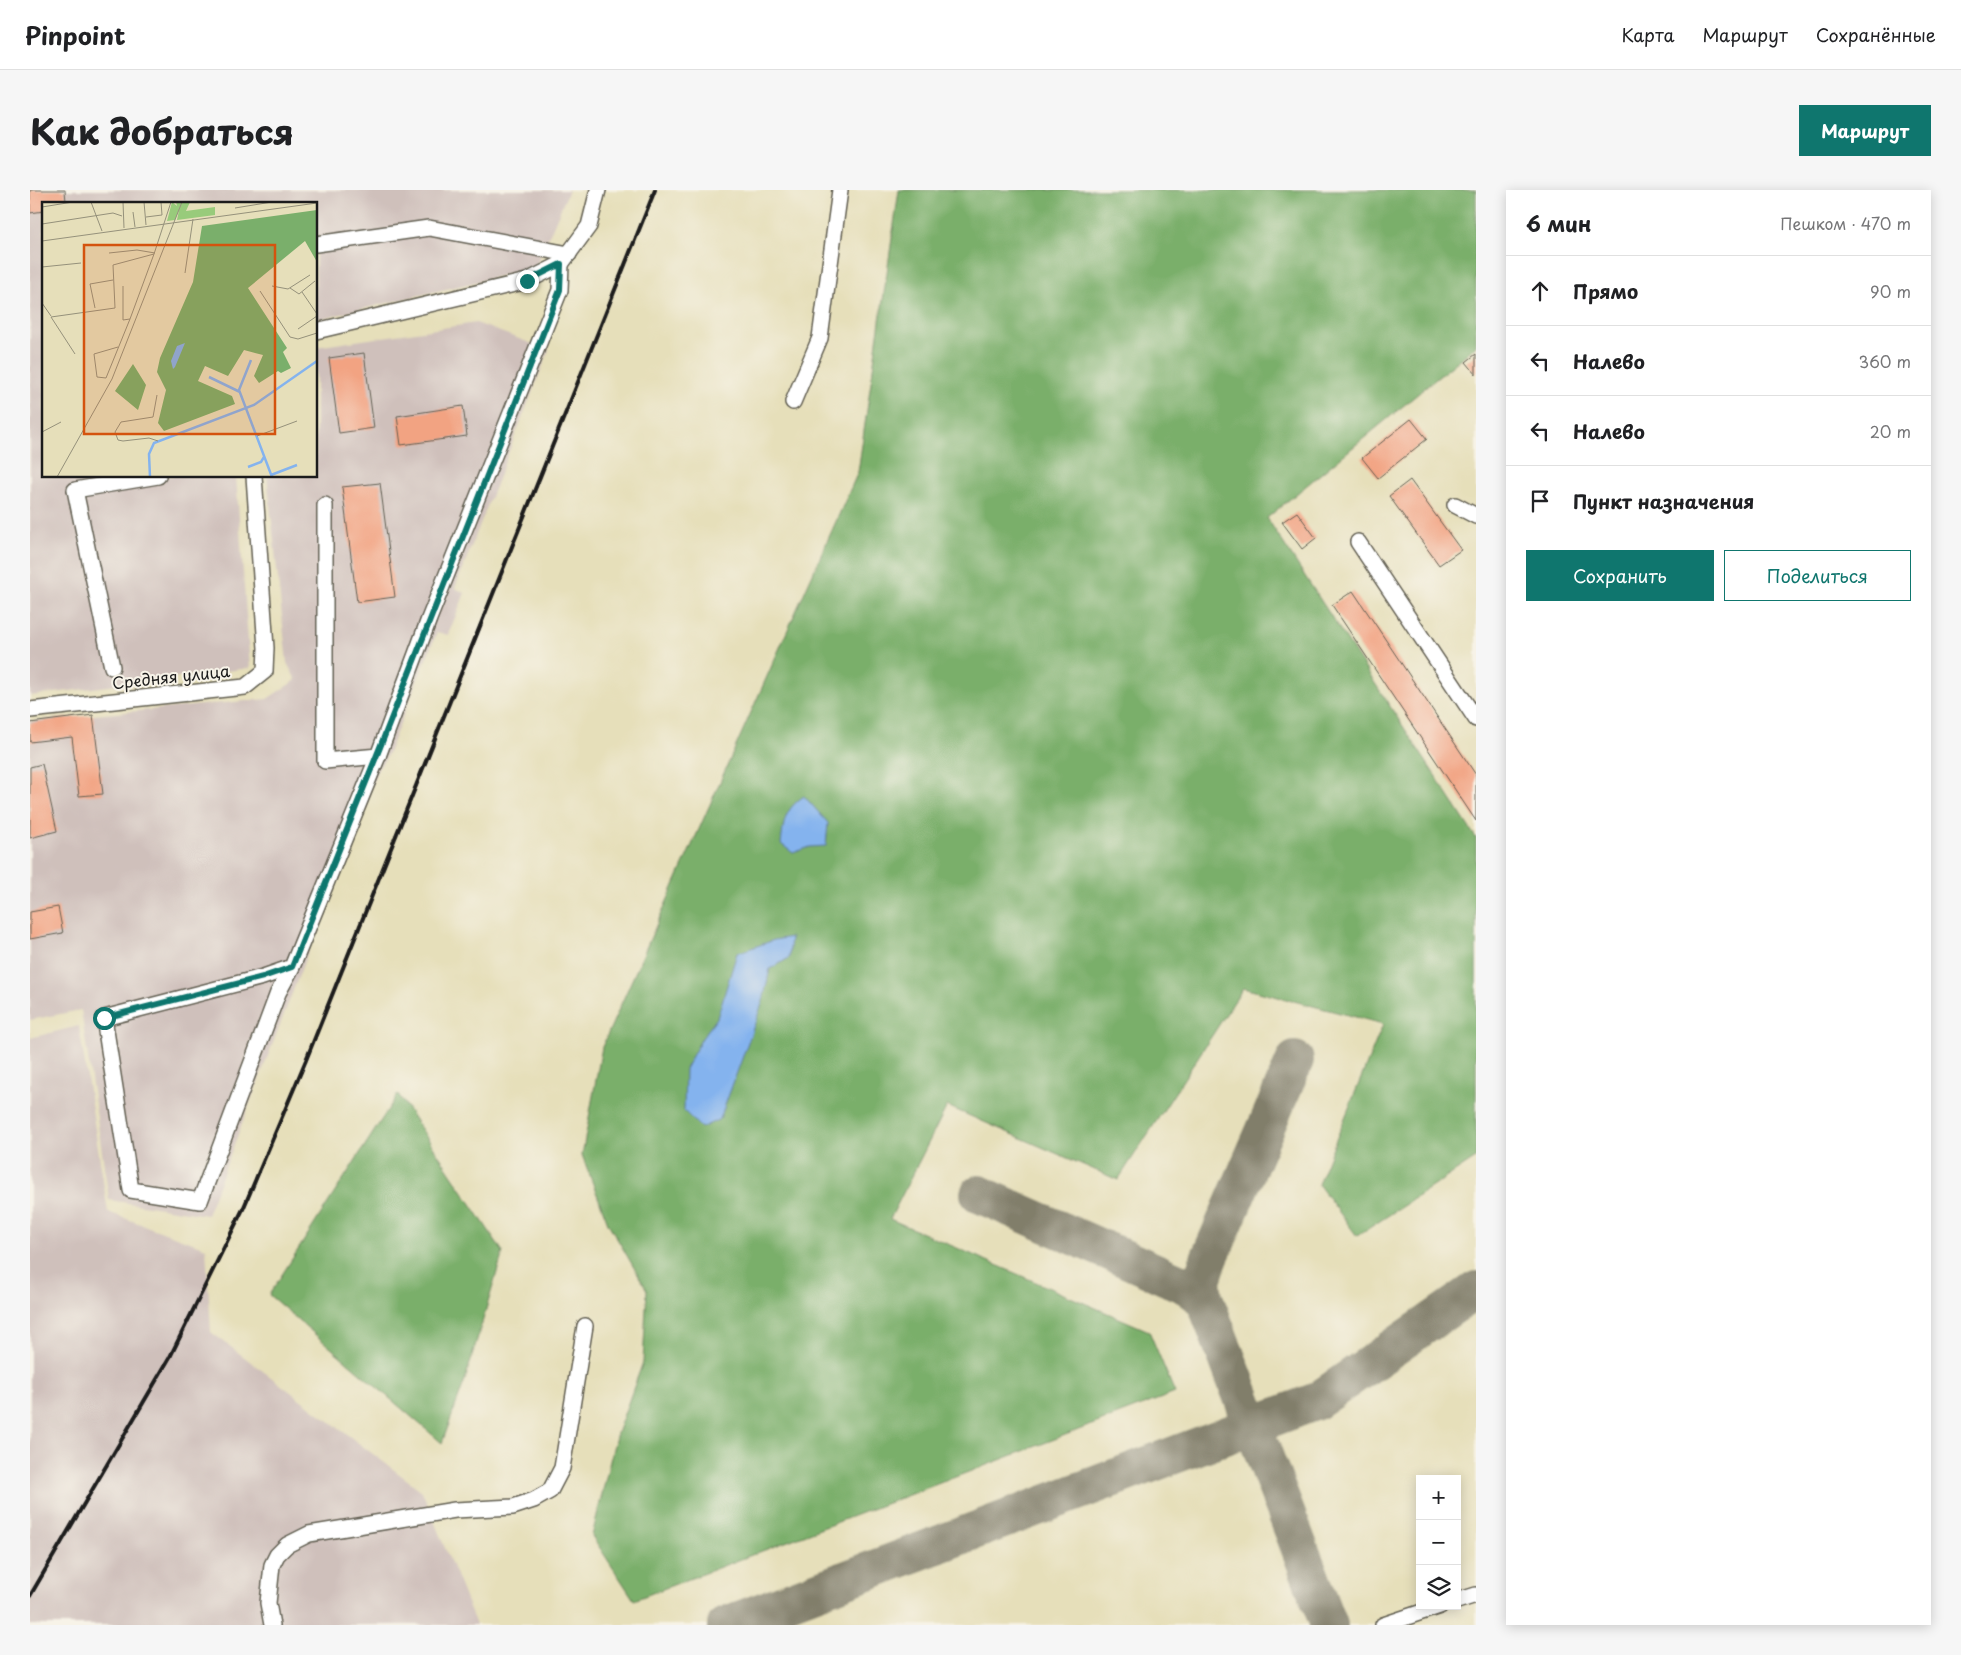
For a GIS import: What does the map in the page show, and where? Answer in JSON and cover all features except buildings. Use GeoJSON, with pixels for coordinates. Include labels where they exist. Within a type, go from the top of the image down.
{"type":"FeatureCollection","features":[{"type":"Feature","properties":{"kind":"street"},"geometry":{"type":"LineString","coordinates":[[318,331],[527,281],[565,259],[589,226],[598,190]]}},
{"type":"Feature","properties":{"kind":"street"},"geometry":{"type":"LineString","coordinates":[[793,402],[820,338],[840,190]]}},
{"type":"Feature","properties":{"kind":"street"},"geometry":{"type":"LineString","coordinates":[[318,244],[429,228],[565,259]]}},
{"type":"Feature","properties":{"kind":"street"},"geometry":{"type":"LineString","coordinates":[[292,967],[263,977],[104,1018],[132,1190],[200,1201],[278,993],[292,967],[378,756],[429,619],[560,290],[565,259]]}},
{"type":"Feature","properties":{"kind":"street"},"geometry":{"type":"LineString","coordinates":[[112,667],[75,490],[146,478]]}},
{"type":"Feature","properties":{"kind":"street","name":"Средняя улица"},"geometry":{"type":"LineString","coordinates":[[30,710],[245,686],[265,671],[266,648],[254,478]]}},
{"type":"Feature","properties":{"kind":"street"},"geometry":{"type":"LineString","coordinates":[[325,505],[325,761],[378,756]]}},
{"type":"Feature","properties":{"kind":"street"},"geometry":{"type":"LineString","coordinates":[[1455,506],[1476,516]]}},
{"type":"Feature","properties":{"kind":"street"},"geometry":{"type":"LineString","coordinates":[[1358,542],[1476,719]]}},
{"type":"Feature","properties":{"kind":"street"},"geometry":{"type":"LineString","coordinates":[[272,1625],[268,1603],[272,1565],[277,1555],[287,1545],[309,1534],[455,1510],[513,1506],[534,1500],[550,1491],[562,1468],[585,1326]]}},
{"type":"Feature","properties":{"kind":"street"},"geometry":{"type":"LineString","coordinates":[[1461,1600],[1476,1595]]}},
{"type":"Feature","properties":{"kind":"street"},"geometry":{"type":"LineString","coordinates":[[1382,1625],[1428,1610]]}},
{"type":"Feature","properties":{"kind":"shaded area"},"geometry":{"type":"Polygon","coordinates":[[[30,190],[569,190],[535,268],[318,320],[318,202],[42,202],[42,478],[236,478],[250,668],[30,696],[30,190]]]}},
{"type":"Feature","properties":{"kind":"shaded area"},"geometry":{"type":"Polygon","coordinates":[[[476,323],[549,350],[455,588],[465,593],[448,635],[437,632],[386,758],[378,769],[207,1215],[109,1200],[81,1010],[30,1020],[30,721],[267,699],[296,680],[287,663],[267,478],[318,478],[318,347],[476,323]]]}},
{"type":"Feature","properties":{"kind":"shaded area"},"geometry":{"type":"Polygon","coordinates":[[[79,1026],[108,1212],[206,1248],[211,1332],[422,1491],[476,1625],[30,1625],[30,1038],[79,1026]]]}},
{"type":"Feature","properties":{"kind":"green space"},"geometry":{"type":"Polygon","coordinates":[[[899,190],[1476,190],[1476,346],[1267,518],[1476,838],[1476,1158],[1357,1236],[1318,1184],[1383,1024],[1243,988],[1118,1180],[947,1106],[890,1219],[1149,1331],[1175,1393],[634,1600],[592,1536],[616,1436],[643,1362],[647,1290],[608,1223],[582,1155],[602,1047],[858,472],[899,190]]]}},
{"type":"Feature","properties":{"kind":"green space"},"geometry":{"type":"Polygon","coordinates":[[[398,1094],[503,1252],[465,1380],[442,1443],[269,1295],[398,1094]]]}},
{"type":"Feature","properties":{"kind":"water"},"geometry":{"type":"Polygon","coordinates":[[[804,796],[828,823],[826,846],[810,847],[793,853],[781,844],[783,829],[786,817],[792,806],[804,796]]]}},
{"type":"Feature","properties":{"kind":"water"},"geometry":{"type":"Polygon","coordinates":[[[791,937],[789,958],[770,969],[763,1001],[720,1119],[701,1128],[684,1111],[685,1069],[702,1038],[717,1018],[737,953],[774,940],[791,937]]]}},
{"type":"Feature","properties":{"kind":"taxiway"},"geometry":{"type":"LineString","coordinates":[[1295,1060],[1209,1259],[1202,1280],[1204,1298],[1329,1625]]}},
{"type":"Feature","properties":{"kind":"taxiway"},"geometry":{"type":"LineString","coordinates":[[979,1194],[1187,1286],[1199,1295],[1207,1305]]}},
{"type":"Feature","properties":{"kind":"taxiway"},"geometry":{"type":"LineString","coordinates":[[726,1625],[1317,1401],[1476,1290]]}},
{"type":"Feature","properties":{"kind":"railway"},"geometry":{"type":"LineString","coordinates":[[30,1596],[170,1357],[244,1207],[306,1060],[655,190]]}},
{"type":"Feature","properties":{"kind":"route"},"geometry":{"type":"LineString","coordinates":[[104,1018],[263,977],[292,967],[378,756],[429,619],[560,290],[561,264],[527,281]]}}]}
